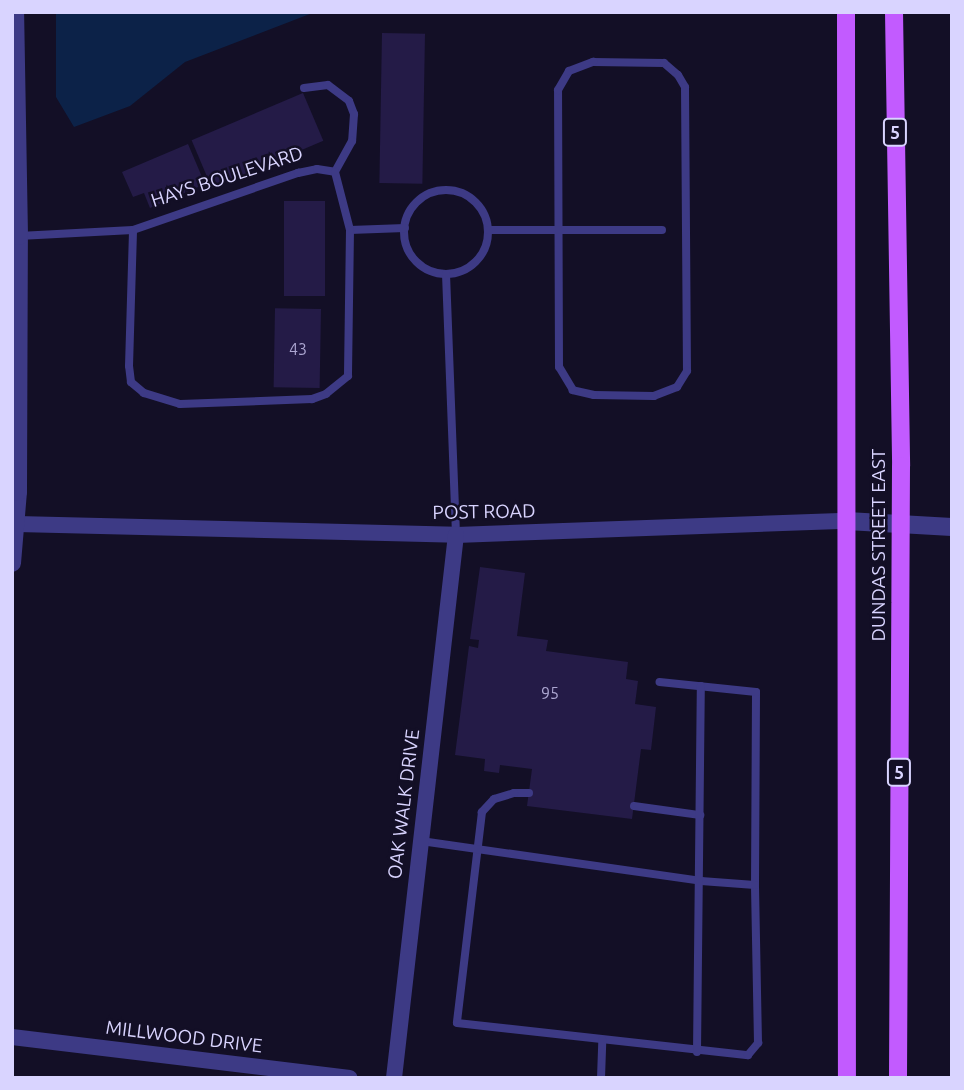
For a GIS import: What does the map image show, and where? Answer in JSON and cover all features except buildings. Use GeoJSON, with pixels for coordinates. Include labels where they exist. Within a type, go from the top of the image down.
{"type":"FeatureCollection","features":[{"type":"Feature","properties":{"kind":"main road","name":"DUNDAS STREET EAST"},"geometry":{"type":"LineString","coordinates":[[846,12],[847,1078]]}},
{"type":"Feature","properties":{"kind":"main road","name":"DUNDAS STREET EAST"},"geometry":{"type":"LineString","coordinates":[[894,12],[900,526],[898,1078]]}},
{"type":"Feature","properties":{"kind":"street"},"geometry":{"type":"LineString","coordinates":[[12,563],[17,524],[19,236],[15,12]]}},
{"type":"Feature","properties":{"kind":"street","name":"POST ROAD"},"geometry":{"type":"LineString","coordinates":[[17,524],[456,535],[847,521],[952,527]]}},
{"type":"Feature","properties":{"kind":"street","name":"OAK WALK DRIVE"},"geometry":{"type":"LineString","coordinates":[[394,1078],[456,535]]}},
{"type":"Feature","properties":{"kind":"street","name":"MILLWOOD DRIVE"},"geometry":{"type":"LineString","coordinates":[[12,1037],[350,1078]]}},
{"type":"Feature","properties":{"kind":"lane"},"geometry":{"type":"LineString","coordinates":[[593,62],[663,63],[678,75],[685,87],[687,371],[677,387],[654,396],[594,396],[573,390],[559,367],[559,228],[558,90],[569,71],[593,62]]}},
{"type":"Feature","properties":{"kind":"lane"},"geometry":{"type":"LineString","coordinates":[[304,89],[328,85],[349,101],[354,114],[352,141],[335,172]]}},
{"type":"Feature","properties":{"kind":"lane","name":"HAYS BOULEVARD"},"geometry":{"type":"LineString","coordinates":[[19,236],[133,230],[298,173],[317,169],[335,172],[350,230],[348,376],[332,390],[312,399],[180,404],[144,393],[131,382],[129,366],[133,230]]}},
{"type":"Feature","properties":{"kind":"lane"},"geometry":{"type":"LineString","coordinates":[[439,190],[449,190],[475,200],[486,219],[488,230],[484,250],[478,259],[463,270],[446,274],[417,262],[406,243],[405,228],[407,217],[419,200],[439,190]]}},
{"type":"Feature","properties":{"kind":"lane"},"geometry":{"type":"LineString","coordinates":[[350,230],[405,228]]}},
{"type":"Feature","properties":{"kind":"lane"},"geometry":{"type":"LineString","coordinates":[[488,230],[662,230]]}},
{"type":"Feature","properties":{"kind":"lane"},"geometry":{"type":"LineString","coordinates":[[446,274],[456,535]]}},
{"type":"Feature","properties":{"kind":"lane"},"geometry":{"type":"LineString","coordinates":[[529,793],[514,793],[494,800],[482,812],[475,848],[457,1023],[698,1052],[748,1055],[758,1043],[756,692],[660,682]]}},
{"type":"Feature","properties":{"kind":"lane"},"geometry":{"type":"LineString","coordinates":[[698,1052],[701,686]]}},
{"type":"Feature","properties":{"kind":"lane"},"geometry":{"type":"LineString","coordinates":[[634,806],[700,816]]}},
{"type":"Feature","properties":{"kind":"lane"},"geometry":{"type":"LineString","coordinates":[[421,841],[701,881],[755,885]]}},
{"type":"Feature","properties":{"kind":"lane"},"geometry":{"type":"LineString","coordinates":[[601,1078],[602,1041]]}},
{"type":"Feature","properties":{"kind":"water"},"geometry":{"type":"Polygon","coordinates":[[[56,12],[315,12],[185,62],[130,106],[74,127],[56,97],[56,12]]]}}]}
